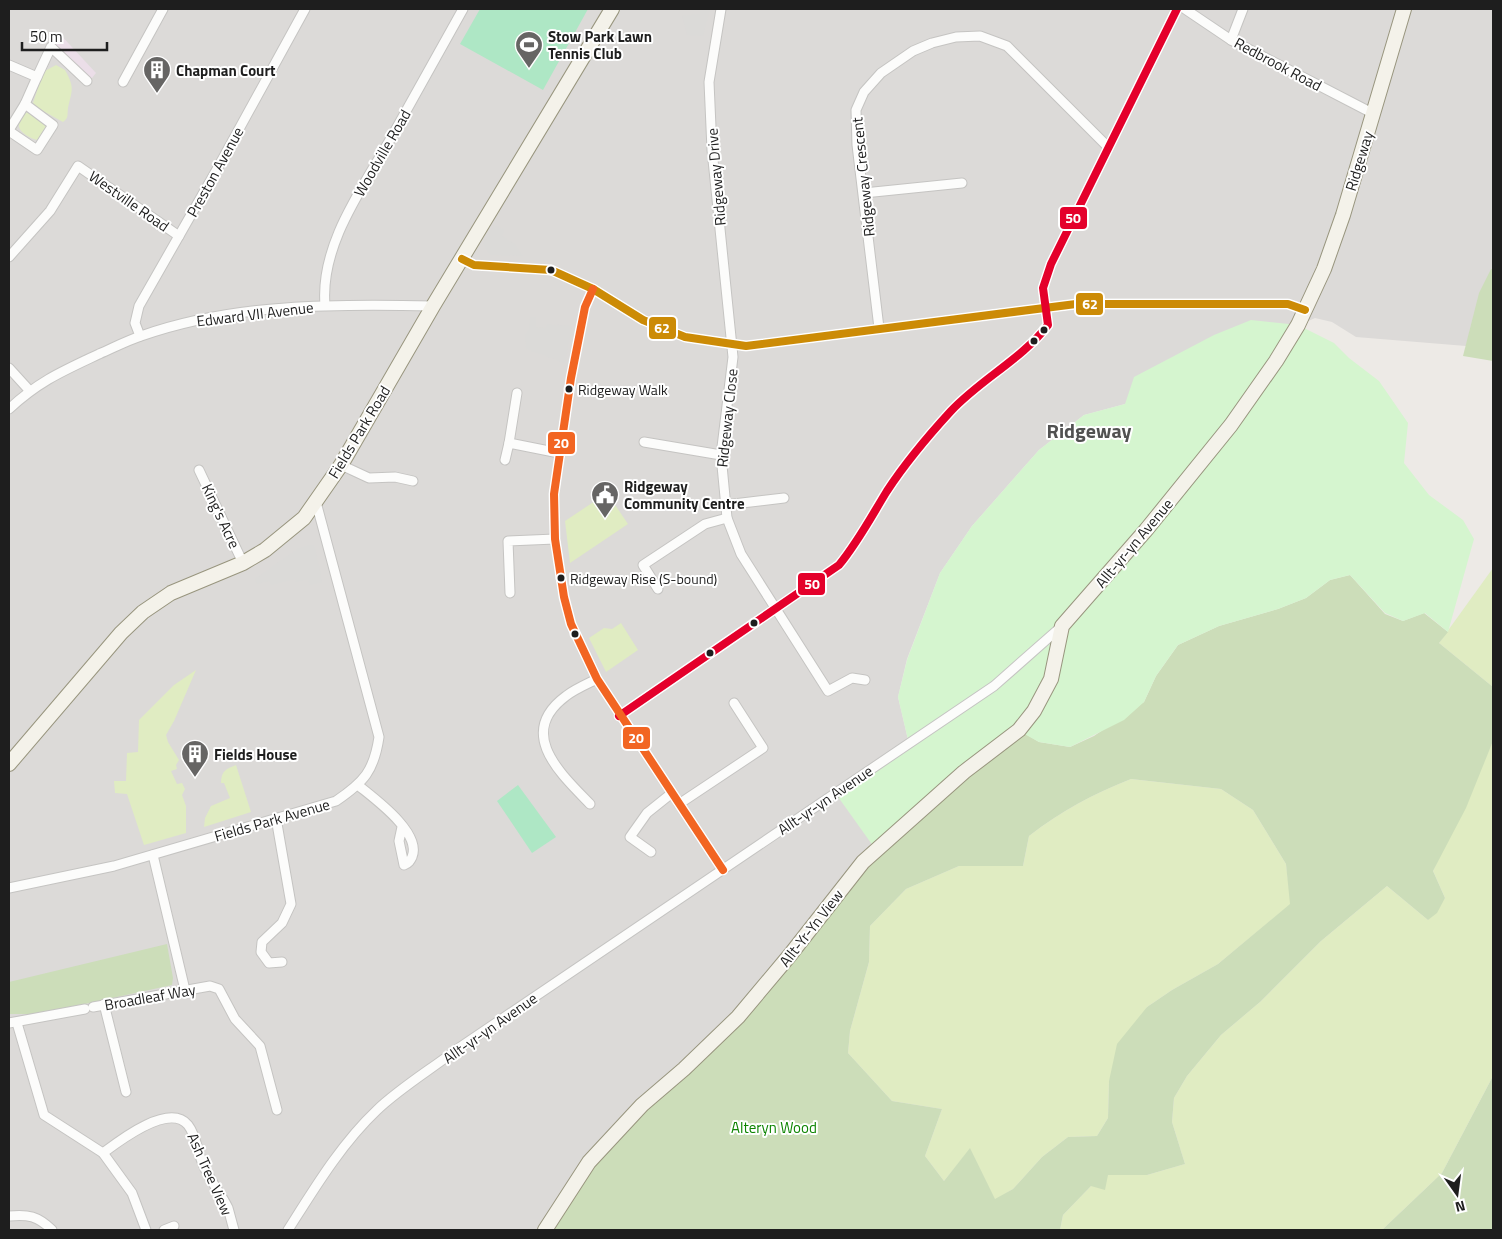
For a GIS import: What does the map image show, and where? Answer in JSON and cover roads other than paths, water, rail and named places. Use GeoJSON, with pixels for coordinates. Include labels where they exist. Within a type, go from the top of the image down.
{"type":"FeatureCollection","features":[{"type":"Feature","properties":{"kind":"street"},"geometry":{"type":"LineString","coordinates":[[123,82],[162,9]]}},
{"type":"Feature","properties":{"kind":"street","name":"Preston Avenue"},"geometry":{"type":"LineString","coordinates":[[140,336],[135,323],[139,306],[304,9]]}},
{"type":"Feature","properties":{"kind":"street","name":"Woodville Road"},"geometry":{"type":"LineString","coordinates":[[325,305],[323,287],[331,258],[351,208],[463,9]]}},
{"type":"Feature","properties":{"kind":"street","name":"Fields Park Road"},"geometry":{"type":"LineString","coordinates":[[9,764],[121,633],[143,612],[171,593],[243,563],[265,550],[304,518],[341,465],[433,306],[612,9]]}},
{"type":"Feature","properties":{"kind":"street","name":"Ridgeway Drive"},"geometry":{"type":"LineString","coordinates":[[720,9],[709,82],[712,150],[731,345]]}},
{"type":"Feature","properties":{"kind":"street"},"geometry":{"type":"LineString","coordinates":[[619,716],[839,565],[855,546],[914,452],[953,409],[1036,340],[1048,325],[1044,288],[1051,264],[1177,9]]}},
{"type":"Feature","properties":{"kind":"street","name":"Redbrook Road"},"geometry":{"type":"LineString","coordinates":[[1185,9],[1231,40],[1374,114]]}},
{"type":"Feature","properties":{"kind":"street"},"geometry":{"type":"LineString","coordinates":[[1231,40],[1242,9]]}},
{"type":"Feature","properties":{"kind":"street","name":"Ridgeway"},"geometry":{"type":"LineString","coordinates":[[1305,310],[1343,215],[1404,9]]}},
{"type":"Feature","properties":{"kind":"street","name":"Ridgeway Crescent"},"geometry":{"type":"LineString","coordinates":[[879,328],[857,145],[856,110],[864,92],[880,73],[913,51],[932,43],[956,37],[980,36],[1007,46],[1108,147]]}},
{"type":"Feature","properties":{"kind":"street"},"geometry":{"type":"LineString","coordinates":[[25,104],[53,125],[37,150],[9,130],[25,104],[51,48],[87,81]]}},
{"type":"Feature","properties":{"kind":"street"},"geometry":{"type":"LineString","coordinates":[[9,65],[37,77]]}},
{"type":"Feature","properties":{"kind":"street","name":"Westville Road"},"geometry":{"type":"LineString","coordinates":[[9,258],[50,211],[78,166],[179,236]]}},
{"type":"Feature","properties":{"kind":"street"},"geometry":{"type":"LineString","coordinates":[[864,193],[962,183]]}},
{"type":"Feature","properties":{"kind":"street"},"geometry":{"type":"LineString","coordinates":[[462,259],[474,264],[551,270],[593,289],[643,320],[685,337],[746,346],[1046,307],[1104,303],[1288,304],[1305,310]]}},
{"type":"Feature","properties":{"kind":"street"},"geometry":{"type":"LineString","coordinates":[[593,289],[585,307],[559,452],[554,494],[555,540],[559,572],[571,624],[597,679],[619,716],[723,870]]}},
{"type":"Feature","properties":{"kind":"street","name":"Edward VII Avenue"},"geometry":{"type":"LineString","coordinates":[[9,409],[29,390],[50,376],[140,336],[185,323],[225,315],[325,305],[433,306]]}},
{"type":"Feature","properties":{"kind":"street","name":"Allt-yr-yn Avenue"},"geometry":{"type":"LineString","coordinates":[[288,1230],[315,1187],[365,1122],[378,1109],[456,1050],[994,686],[1062,626],[1146,530],[1231,425],[1276,361],[1305,310]]}},
{"type":"Feature","properties":{"kind":"street","name":"Ridgeway Close"},"geometry":{"type":"LineString","coordinates":[[731,345],[733,357],[721,455],[727,518],[741,554],[828,691],[852,678],[865,680]]}},
{"type":"Feature","properties":{"kind":"street"},"geometry":{"type":"LineString","coordinates":[[9,368],[29,390]]}},
{"type":"Feature","properties":{"kind":"street"},"geometry":{"type":"LineString","coordinates":[[505,460],[517,393]]}},
{"type":"Feature","properties":{"kind":"street"},"geometry":{"type":"LineString","coordinates":[[644,442],[721,455]]}},
{"type":"Feature","properties":{"kind":"street"},"geometry":{"type":"LineString","coordinates":[[509,443],[559,452]]}},
{"type":"Feature","properties":{"kind":"street"},"geometry":{"type":"LineString","coordinates":[[341,465],[369,478],[395,477],[413,481]]}},
{"type":"Feature","properties":{"kind":"street","name":"King's Acre"},"geometry":{"type":"LineString","coordinates":[[199,470],[243,563]]}},
{"type":"Feature","properties":{"kind":"street"},"geometry":{"type":"LineString","coordinates":[[726,505],[784,498]]}},
{"type":"Feature","properties":{"kind":"street","name":"Fields Park Avenue"},"geometry":{"type":"LineString","coordinates":[[9,888],[114,866],[153,855],[336,801],[359,786],[376,758],[379,737],[316,502]]}},
{"type":"Feature","properties":{"kind":"street"},"geometry":{"type":"LineString","coordinates":[[658,588],[643,565],[705,524],[727,518]]}},
{"type":"Feature","properties":{"kind":"street"},"geometry":{"type":"LineString","coordinates":[[510,593],[508,541],[555,540]]}},
{"type":"Feature","properties":{"kind":"street","name":"Allt-Yr-Yn View"},"geometry":{"type":"LineString","coordinates":[[545,1230],[589,1162],[642,1105],[684,1069],[738,1016],[790,955],[863,862],[964,772],[1019,730],[1034,711],[1051,679],[1062,626]]}},
{"type":"Feature","properties":{"kind":"street"},"geometry":{"type":"LineString","coordinates":[[590,804],[561,775],[548,756],[544,741],[544,722],[554,707],[566,695],[597,679]]}},
{"type":"Feature","properties":{"kind":"street"},"geometry":{"type":"LineString","coordinates":[[680,804],[762,748],[734,703]]}},
{"type":"Feature","properties":{"kind":"street"},"geometry":{"type":"LineString","coordinates":[[359,786],[388,810],[402,827]]}},
{"type":"Feature","properties":{"kind":"street"},"geometry":{"type":"LineString","coordinates":[[651,852],[630,837],[647,813],[672,794]]}},
{"type":"Feature","properties":{"kind":"street"},"geometry":{"type":"LineString","coordinates":[[276,818],[291,904],[282,923],[262,942],[261,952],[269,963],[282,962]]}},
{"type":"Feature","properties":{"kind":"street"},"geometry":{"type":"LineString","coordinates":[[153,855],[185,990]]}},
{"type":"Feature","properties":{"kind":"street","name":"Broadleaf Way"},"geometry":{"type":"LineString","coordinates":[[13,1023],[104,1004],[123,1003],[210,986],[219,989],[235,1019],[260,1046],[277,1110]]}},
{"type":"Feature","properties":{"kind":"street"},"geometry":{"type":"LineString","coordinates":[[104,1004],[126,1092]]}},
{"type":"Feature","properties":{"kind":"street"},"geometry":{"type":"LineString","coordinates":[[13,1023],[44,1115],[103,1153],[132,1193],[146,1230]]}},
{"type":"Feature","properties":{"kind":"street","name":"Ash Tree View"},"geometry":{"type":"LineString","coordinates":[[103,1153],[128,1133],[141,1127],[165,1119],[183,1121],[189,1126],[203,1166],[227,1207],[234,1230]]}},
{"type":"Feature","properties":{"kind":"street"},"geometry":{"type":"LineString","coordinates":[[9,1216],[26,1214],[42,1220],[52,1230]]}},
{"type":"Feature","properties":{"kind":"street"},"geometry":{"type":"LineString","coordinates":[[164,1230],[174,1226]]}},
{"type":"Feature","properties":{"kind":"place","name":"Stow Park Lawn Tennis Club"},"geometry":{"type":"Point","coordinates":[529,69]}},
{"type":"Feature","properties":{"kind":"place","name":"Chapman Court"},"geometry":{"type":"Point","coordinates":[157,94]}},
{"type":"Feature","properties":{"kind":"place","name":"Ridgeway Walk"},"geometry":{"type":"Point","coordinates":[569,389]}},
{"type":"Feature","properties":{"kind":"place","name":"Ridgeway Community Centre"},"geometry":{"type":"Point","coordinates":[605,519]}},
{"type":"Feature","properties":{"kind":"place","name":"Ridgeway Rise (S-bound)"},"geometry":{"type":"Point","coordinates":[561,578]}},
{"type":"Feature","properties":{"kind":"place","name":"Fields House"},"geometry":{"type":"Point","coordinates":[195,778]}},
{"type":"Feature","properties":{"kind":"district","name":"Ridgeway"},"geometry":{"type":"Point","coordinates":[1089,430]}},
{"type":"Feature","properties":{"kind":"park label","name":"Alteryn Wood"},"geometry":{"type":"Point","coordinates":[774,1127]}}]}
